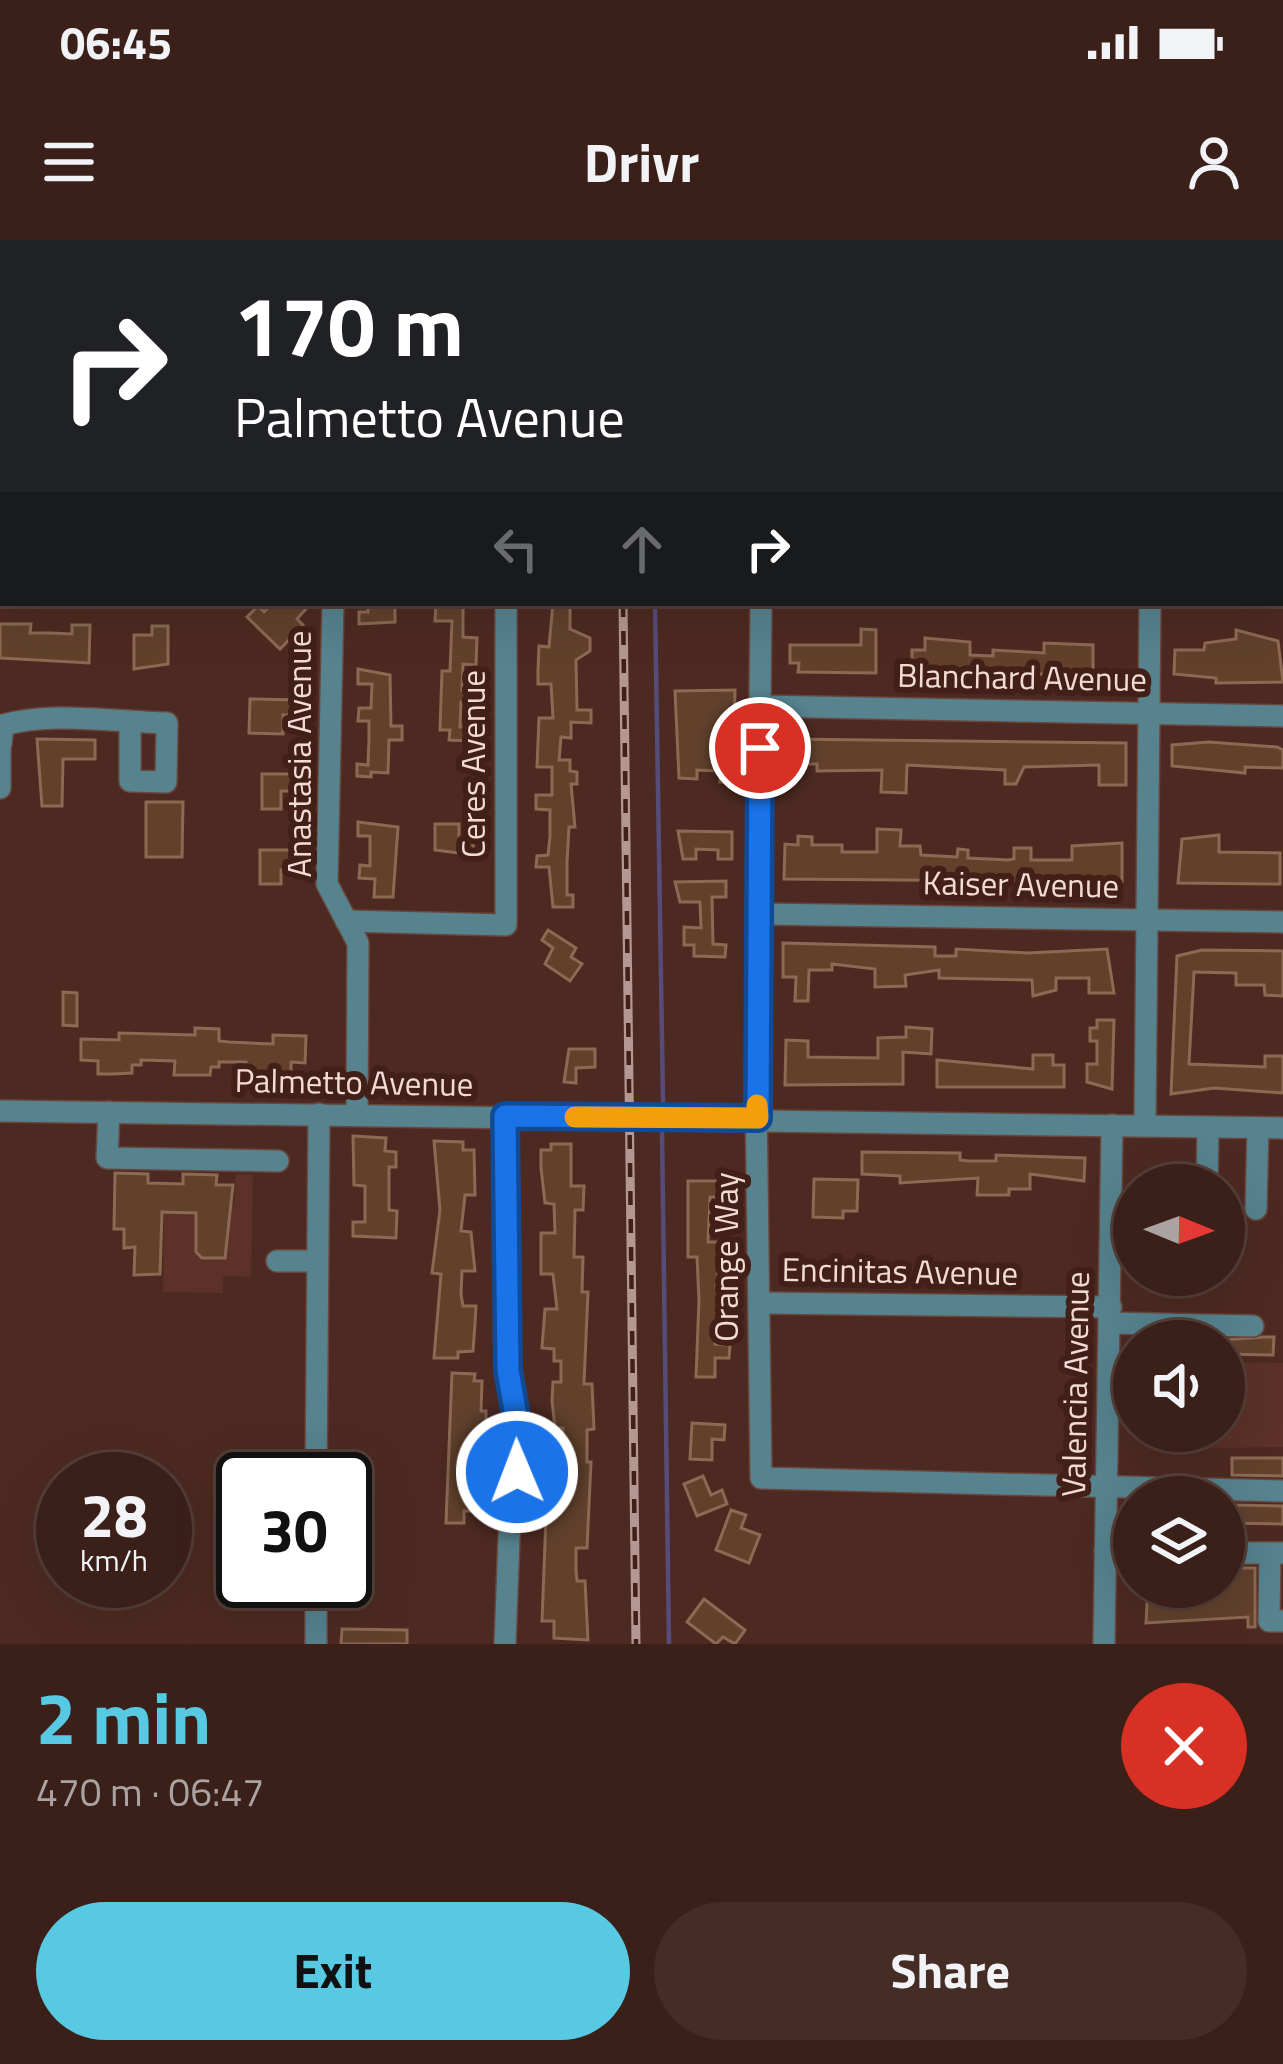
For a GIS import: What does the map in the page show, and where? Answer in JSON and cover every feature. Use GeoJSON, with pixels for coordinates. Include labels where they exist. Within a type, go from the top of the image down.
{"type":"FeatureCollection","features":[{"type":"Feature","properties":{"kind":"street","name":"Anastasia Avenue"},"geometry":{"type":"LineString","coordinates":[[333,606],[327,884],[358,943],[357,1114]]}},
{"type":"Feature","properties":{"kind":"street","name":"Ceres Avenue"},"geometry":{"type":"LineString","coordinates":[[346,921],[506,925],[506,606]]}},
{"type":"Feature","properties":{"kind":"street","name":"Orange Way"},"geometry":{"type":"LineString","coordinates":[[761,606],[761,1478],[1106,1486]]}},
{"type":"Feature","properties":{"kind":"street"},"geometry":{"type":"LineString","coordinates":[[1145,1125],[1150,606]]}},
{"type":"Feature","properties":{"kind":"street","name":"Blanchard Avenue"},"geometry":{"type":"LineString","coordinates":[[760,706],[1283,716]]}},
{"type":"Feature","properties":{"kind":"street"},"geometry":{"type":"LineString","coordinates":[[0,788],[3,725],[24,719],[130,722]]}},
{"type":"Feature","properties":{"kind":"street","name":"Kaiser Avenue"},"geometry":{"type":"LineString","coordinates":[[758,914],[1283,922]]}},
{"type":"Feature","properties":{"kind":"street","name":"Palmetto Avenue"},"geometry":{"type":"LineString","coordinates":[[0,1111],[1283,1128]]}},
{"type":"Feature","properties":{"kind":"street"},"geometry":{"type":"LineString","coordinates":[[109,1112],[107,1158],[278,1161]]}},
{"type":"Feature","properties":{"kind":"street"},"geometry":{"type":"LineString","coordinates":[[316,1452],[319,1114]]}},
{"type":"Feature","properties":{"kind":"street"},"geometry":{"type":"LineString","coordinates":[[505,1116],[508,1370],[520,1440],[508,1538],[505,1644]]}},
{"type":"Feature","properties":{"kind":"street","name":"Valencia Avenue"},"geometry":{"type":"LineString","coordinates":[[1104,1644],[1111,1315],[1121,1266],[1112,1125]]}},
{"type":"Feature","properties":{"kind":"street"},"geometry":{"type":"LineString","coordinates":[[1207,1164],[1208,1126]]}},
{"type":"Feature","properties":{"kind":"street"},"geometry":{"type":"LineString","coordinates":[[1256,1209],[1258,1128]]}},
{"type":"Feature","properties":{"kind":"street"},"geometry":{"type":"LineString","coordinates":[[277,1261],[315,1261]]}},
{"type":"Feature","properties":{"kind":"street","name":"Encinitas Avenue"},"geometry":{"type":"LineString","coordinates":[[760,1303],[1111,1315],[1253,1325]]}},
{"type":"Feature","properties":{"kind":"street"},"geometry":{"type":"LineString","coordinates":[[1106,1486],[1283,1490]]}},
{"type":"Feature","properties":{"kind":"street"},"geometry":{"type":"LineString","coordinates":[[1105,1551],[1113,1551]]}},
{"type":"Feature","properties":{"kind":"street"},"geometry":{"type":"LineString","coordinates":[[1245,1553],[1276,1553],[1269,1621],[1283,1621]]}},
{"type":"Feature","properties":{"kind":"street"},"geometry":{"type":"LineString","coordinates":[[316,1608],[316,1644]]}},
{"type":"Feature","properties":{"kind":"shaded area"},"geometry":{"type":"Polygon","coordinates":[[[236,1174],[253,1175],[251,1277],[223,1276],[223,1293],[163,1292],[164,1204],[234,1205],[236,1174]]]}},
{"type":"Feature","properties":{"kind":"shaded area"},"geometry":{"type":"Polygon","coordinates":[[[1245,1362],[1283,1363],[1283,1447],[1245,1447],[1245,1362]]]}},
{"type":"Feature","properties":{"kind":"building"},"geometry":{"type":"Polygon","coordinates":[[[258,606],[264,612],[270,606],[306,609],[297,619],[303,625],[280,649],[247,617],[258,606]]]}},
{"type":"Feature","properties":{"kind":"building"},"geometry":{"type":"Polygon","coordinates":[[[368,606],[395,606],[395,622],[359,624],[359,612],[368,612],[368,606]]]}},
{"type":"Feature","properties":{"kind":"building"},"geometry":{"type":"Polygon","coordinates":[[[436,606],[463,606],[463,637],[477,638],[476,665],[463,664],[462,690],[477,690],[477,703],[461,702],[460,727],[475,727],[474,741],[449,740],[450,730],[440,730],[442,671],[450,671],[452,621],[435,621],[436,606]]]}},
{"type":"Feature","properties":{"kind":"building"},"geometry":{"type":"Polygon","coordinates":[[[553,606],[570,606],[570,629],[590,638],[590,651],[576,660],[577,710],[591,710],[591,723],[571,722],[571,738],[561,737],[559,760],[570,760],[570,771],[577,772],[577,784],[571,784],[575,827],[569,827],[567,863],[567,895],[573,895],[573,907],[553,907],[549,867],[536,867],[537,856],[548,855],[550,836],[550,810],[536,809],[536,795],[552,795],[552,767],[537,767],[539,718],[553,718],[551,684],[538,684],[539,646],[549,647],[553,606]]]}},
{"type":"Feature","properties":{"kind":"building"},"geometry":{"type":"Polygon","coordinates":[[[0,624],[31,624],[30,633],[72,634],[72,625],[90,625],[89,663],[0,658],[0,624]]]}},
{"type":"Feature","properties":{"kind":"building"},"geometry":{"type":"Polygon","coordinates":[[[152,626],[168,626],[168,664],[134,669],[134,635],[152,635],[152,626]]]}},
{"type":"Feature","properties":{"kind":"building"},"geometry":{"type":"Polygon","coordinates":[[[861,629],[876,630],[876,673],[798,672],[799,663],[790,663],[790,645],[861,645],[861,629]]]}},
{"type":"Feature","properties":{"kind":"building"},"geometry":{"type":"Polygon","coordinates":[[[1236,630],[1278,641],[1283,682],[1216,683],[1216,678],[1174,674],[1175,650],[1204,650],[1205,643],[1236,639],[1236,630]]]}},
{"type":"Feature","properties":{"kind":"building"},"geometry":{"type":"Polygon","coordinates":[[[925,638],[970,642],[970,655],[993,656],[993,650],[1044,653],[1044,643],[1093,645],[1093,676],[912,669],[912,650],[925,650],[925,638]]]}},
{"type":"Feature","properties":{"kind":"building"},"geometry":{"type":"Polygon","coordinates":[[[358,669],[390,675],[391,726],[402,726],[402,740],[389,740],[388,773],[371,772],[371,777],[357,776],[357,764],[368,765],[369,721],[358,721],[359,708],[371,708],[372,684],[358,684],[358,669]]]}},
{"type":"Feature","properties":{"kind":"building"},"geometry":{"type":"Polygon","coordinates":[[[735,690],[733,782],[720,782],[720,771],[697,770],[697,779],[679,778],[675,691],[735,690]]]}},
{"type":"Feature","properties":{"kind":"building"},"geometry":{"type":"Polygon","coordinates":[[[250,699],[298,700],[297,715],[283,715],[283,734],[249,733],[250,699]]]}},
{"type":"Feature","properties":{"kind":"building"},"geometry":{"type":"Polygon","coordinates":[[[37,739],[95,740],[95,759],[63,759],[62,806],[42,806],[37,739]]]}},
{"type":"Feature","properties":{"kind":"building"},"geometry":{"type":"Polygon","coordinates":[[[786,739],[1126,743],[1126,785],[1099,785],[1099,765],[1024,767],[1016,784],[1005,784],[1005,770],[907,765],[906,793],[881,792],[882,770],[817,771],[817,764],[786,764],[786,739]]]}},
{"type":"Feature","properties":{"kind":"building"},"geometry":{"type":"Polygon","coordinates":[[[1209,742],[1277,747],[1283,750],[1283,768],[1245,767],[1245,773],[1172,766],[1172,745],[1209,742]]]}},
{"type":"Feature","properties":{"kind":"building"},"geometry":{"type":"Polygon","coordinates":[[[262,774],[296,774],[296,791],[281,791],[281,809],[262,809],[262,774]]]}},
{"type":"Feature","properties":{"kind":"building"},"geometry":{"type":"Polygon","coordinates":[[[146,802],[183,802],[182,857],[146,857],[146,802]]]}},
{"type":"Feature","properties":{"kind":"building"},"geometry":{"type":"Polygon","coordinates":[[[358,822],[398,827],[393,897],[374,897],[375,879],[359,878],[360,865],[370,866],[370,836],[358,836],[358,822]]]}},
{"type":"Feature","properties":{"kind":"building"},"geometry":{"type":"Polygon","coordinates":[[[435,824],[459,824],[459,843],[473,843],[474,855],[435,850],[435,824]]]}},
{"type":"Feature","properties":{"kind":"building"},"geometry":{"type":"Polygon","coordinates":[[[877,829],[901,830],[900,846],[920,846],[921,855],[957,857],[958,849],[968,850],[968,858],[1008,860],[1014,859],[1014,848],[1031,848],[1031,860],[1072,860],[1072,846],[1122,843],[1122,882],[784,879],[785,844],[798,845],[798,836],[812,837],[812,845],[842,845],[842,852],[877,852],[877,829]]]}},
{"type":"Feature","properties":{"kind":"building"},"geometry":{"type":"Polygon","coordinates":[[[678,831],[732,832],[732,859],[718,859],[718,850],[696,849],[696,859],[683,859],[678,831]]]}},
{"type":"Feature","properties":{"kind":"building"},"geometry":{"type":"Polygon","coordinates":[[[1219,835],[1219,852],[1280,853],[1280,884],[1178,883],[1182,839],[1219,835]]]}},
{"type":"Feature","properties":{"kind":"building"},"geometry":{"type":"Polygon","coordinates":[[[260,850],[297,850],[296,871],[281,870],[281,884],[260,884],[260,850]]]}},
{"type":"Feature","properties":{"kind":"building"},"geometry":{"type":"Polygon","coordinates":[[[726,881],[726,897],[712,897],[713,944],[726,945],[725,957],[694,956],[694,945],[684,945],[684,927],[701,928],[700,902],[680,902],[675,882],[726,881]]]}},
{"type":"Feature","properties":{"kind":"building"},"geometry":{"type":"Polygon","coordinates":[[[548,930],[576,948],[571,957],[582,964],[570,981],[545,964],[553,948],[542,940],[548,930]]]}},
{"type":"Feature","properties":{"kind":"building"},"geometry":{"type":"Polygon","coordinates":[[[783,943],[935,947],[935,956],[956,956],[956,949],[1028,953],[1107,949],[1114,993],[1089,993],[1089,978],[1056,978],[1056,990],[1033,996],[1032,980],[939,978],[939,970],[905,975],[906,986],[875,987],[875,969],[832,964],[832,970],[809,970],[808,1001],[795,1001],[796,977],[783,977],[783,943]]]}},
{"type":"Feature","properties":{"kind":"building"},"geometry":{"type":"Polygon","coordinates":[[[1202,950],[1283,951],[1283,996],[1265,995],[1264,985],[1236,985],[1236,973],[1194,972],[1189,1064],[1265,1067],[1265,1056],[1283,1056],[1283,1093],[1214,1088],[1171,1094],[1177,956],[1202,950]]]}},
{"type":"Feature","properties":{"kind":"building"},"geometry":{"type":"Polygon","coordinates":[[[63,992],[77,993],[77,1026],[63,1025],[63,992]]]}},
{"type":"Feature","properties":{"kind":"building"},"geometry":{"type":"Polygon","coordinates":[[[1097,1020],[1114,1020],[1112,1089],[1087,1082],[1087,1064],[1097,1064],[1097,1041],[1090,1041],[1090,1028],[1097,1028],[1097,1020]]]}},
{"type":"Feature","properties":{"kind":"building"},"geometry":{"type":"Polygon","coordinates":[[[906,1027],[932,1029],[931,1054],[903,1052],[903,1084],[785,1085],[786,1040],[808,1041],[808,1057],[878,1058],[878,1038],[906,1037],[906,1027]]]}},
{"type":"Feature","properties":{"kind":"building"},"geometry":{"type":"Polygon","coordinates":[[[195,1028],[219,1029],[219,1041],[229,1042],[273,1044],[273,1035],[306,1036],[305,1063],[291,1062],[291,1076],[246,1076],[246,1062],[219,1062],[219,1067],[211,1067],[210,1075],[174,1075],[175,1061],[141,1060],[141,1065],[132,1065],[132,1073],[98,1074],[98,1061],[81,1060],[81,1039],[119,1040],[119,1033],[195,1035],[195,1028]]]}},
{"type":"Feature","properties":{"kind":"building"},"geometry":{"type":"Polygon","coordinates":[[[569,1049],[595,1049],[595,1067],[576,1068],[576,1083],[564,1082],[569,1049]]]}},
{"type":"Feature","properties":{"kind":"building"},"geometry":{"type":"Polygon","coordinates":[[[1033,1055],[1053,1055],[1053,1065],[1064,1065],[1064,1087],[937,1087],[937,1060],[1033,1069],[1033,1055]]]}},
{"type":"Feature","properties":{"kind":"building"},"geometry":{"type":"Polygon","coordinates":[[[353,1136],[386,1138],[385,1151],[396,1152],[396,1167],[389,1167],[389,1210],[397,1211],[396,1238],[353,1236],[353,1222],[365,1222],[365,1186],[354,1185],[353,1136]]]}},
{"type":"Feature","properties":{"kind":"building"},"geometry":{"type":"Polygon","coordinates":[[[434,1141],[463,1142],[463,1150],[474,1150],[475,1195],[465,1195],[461,1231],[471,1232],[475,1271],[462,1271],[461,1294],[463,1306],[476,1306],[473,1351],[458,1352],[458,1358],[434,1358],[441,1274],[432,1273],[440,1210],[434,1141]]]}},
{"type":"Feature","properties":{"kind":"building"},"geometry":{"type":"Polygon","coordinates":[[[551,1144],[571,1144],[571,1186],[584,1186],[583,1210],[575,1210],[574,1257],[583,1257],[582,1292],[588,1292],[584,1384],[592,1384],[594,1429],[587,1430],[587,1462],[591,1462],[587,1548],[576,1548],[576,1570],[577,1581],[585,1581],[588,1640],[554,1638],[554,1621],[542,1621],[547,1491],[550,1467],[559,1466],[563,1451],[563,1428],[555,1428],[552,1401],[553,1382],[561,1382],[561,1361],[554,1361],[554,1349],[542,1348],[545,1309],[557,1309],[553,1274],[541,1274],[541,1233],[555,1233],[554,1204],[545,1203],[541,1168],[541,1150],[551,1150],[551,1144]]]}},
{"type":"Feature","properties":{"kind":"building"},"geometry":{"type":"Polygon","coordinates":[[[862,1152],[960,1153],[960,1160],[968,1161],[996,1161],[996,1155],[1085,1158],[1084,1181],[1030,1174],[1030,1189],[977,1195],[978,1178],[900,1183],[900,1176],[862,1174],[862,1152]]]}},
{"type":"Feature","properties":{"kind":"building"},"geometry":{"type":"Polygon","coordinates":[[[115,1173],[148,1174],[148,1183],[183,1184],[183,1174],[217,1175],[216,1185],[233,1185],[225,1258],[202,1258],[196,1252],[196,1213],[162,1212],[160,1274],[134,1275],[135,1247],[124,1248],[124,1229],[114,1229],[115,1173]]]}},
{"type":"Feature","properties":{"kind":"building"},"geometry":{"type":"Polygon","coordinates":[[[814,1179],[858,1180],[857,1211],[843,1211],[843,1218],[813,1217],[814,1179]]]}},
{"type":"Feature","properties":{"kind":"building"},"geometry":{"type":"Polygon","coordinates":[[[688,1181],[722,1181],[722,1197],[710,1197],[708,1242],[722,1242],[716,1286],[729,1286],[730,1321],[716,1320],[715,1344],[730,1345],[729,1358],[715,1358],[715,1377],[696,1377],[699,1300],[697,1257],[688,1257],[688,1181]]]}},
{"type":"Feature","properties":{"kind":"building"},"geometry":{"type":"Polygon","coordinates":[[[1274,1337],[1273,1355],[1245,1354],[1245,1339],[1274,1337]]]}},
{"type":"Feature","properties":{"kind":"building"},"geometry":{"type":"Polygon","coordinates":[[[452,1373],[475,1374],[474,1381],[482,1381],[481,1411],[486,1411],[486,1430],[476,1430],[473,1445],[472,1465],[481,1466],[478,1511],[464,1511],[464,1523],[446,1523],[452,1373]]]}},
{"type":"Feature","properties":{"kind":"building"},"geometry":{"type":"Polygon","coordinates":[[[692,1423],[725,1425],[724,1440],[712,1439],[712,1460],[690,1459],[692,1423]]]}},
{"type":"Feature","properties":{"kind":"building"},"geometry":{"type":"Polygon","coordinates":[[[1232,1458],[1283,1458],[1283,1476],[1232,1475],[1232,1458]]]}},
{"type":"Feature","properties":{"kind":"building"},"geometry":{"type":"Polygon","coordinates":[[[703,1476],[711,1495],[722,1490],[727,1504],[697,1516],[684,1484],[703,1476]]]}},
{"type":"Feature","properties":{"kind":"building"},"geometry":{"type":"Polygon","coordinates":[[[1245,1505],[1283,1506],[1283,1524],[1245,1523],[1245,1505]]]}},
{"type":"Feature","properties":{"kind":"building"},"geometry":{"type":"Polygon","coordinates":[[[731,1510],[746,1515],[741,1528],[760,1535],[749,1563],[716,1550],[731,1510]]]}},
{"type":"Feature","properties":{"kind":"building"},"geometry":{"type":"Polygon","coordinates":[[[1245,1568],[1255,1568],[1255,1627],[1248,1627],[1248,1617],[1146,1623],[1147,1608],[1245,1608],[1245,1568]]]}},
{"type":"Feature","properties":{"kind":"building"},"geometry":{"type":"Polygon","coordinates":[[[704,1599],[745,1630],[735,1644],[723,1637],[716,1644],[687,1622],[704,1599]]]}},
{"type":"Feature","properties":{"kind":"building"},"geometry":{"type":"Polygon","coordinates":[[[342,1629],[407,1630],[407,1644],[341,1644],[342,1629]]]}},
{"type":"Feature","properties":{"kind":"waterway"},"geometry":{"type":"LineString","coordinates":[[655,606],[663,1102]]}},
{"type":"Feature","properties":{"kind":"waterway"},"geometry":{"type":"LineString","coordinates":[[662,1133],[669,1644]]}},
{"type":"Feature","properties":{"kind":"railway"},"geometry":{"type":"LineString","coordinates":[[623,606],[636,1644]]}},
{"type":"Feature","properties":{"kind":"slow traffic"},"geometry":{"type":"LineString","coordinates":[[575,1117],[758,1118],[757,1105]]}},
{"type":"Feature","properties":{"kind":"route"},"geometry":{"type":"LineString","coordinates":[[517,1472],[520,1440],[508,1370],[505,1116],[758,1118],[760,748]]}}]}
